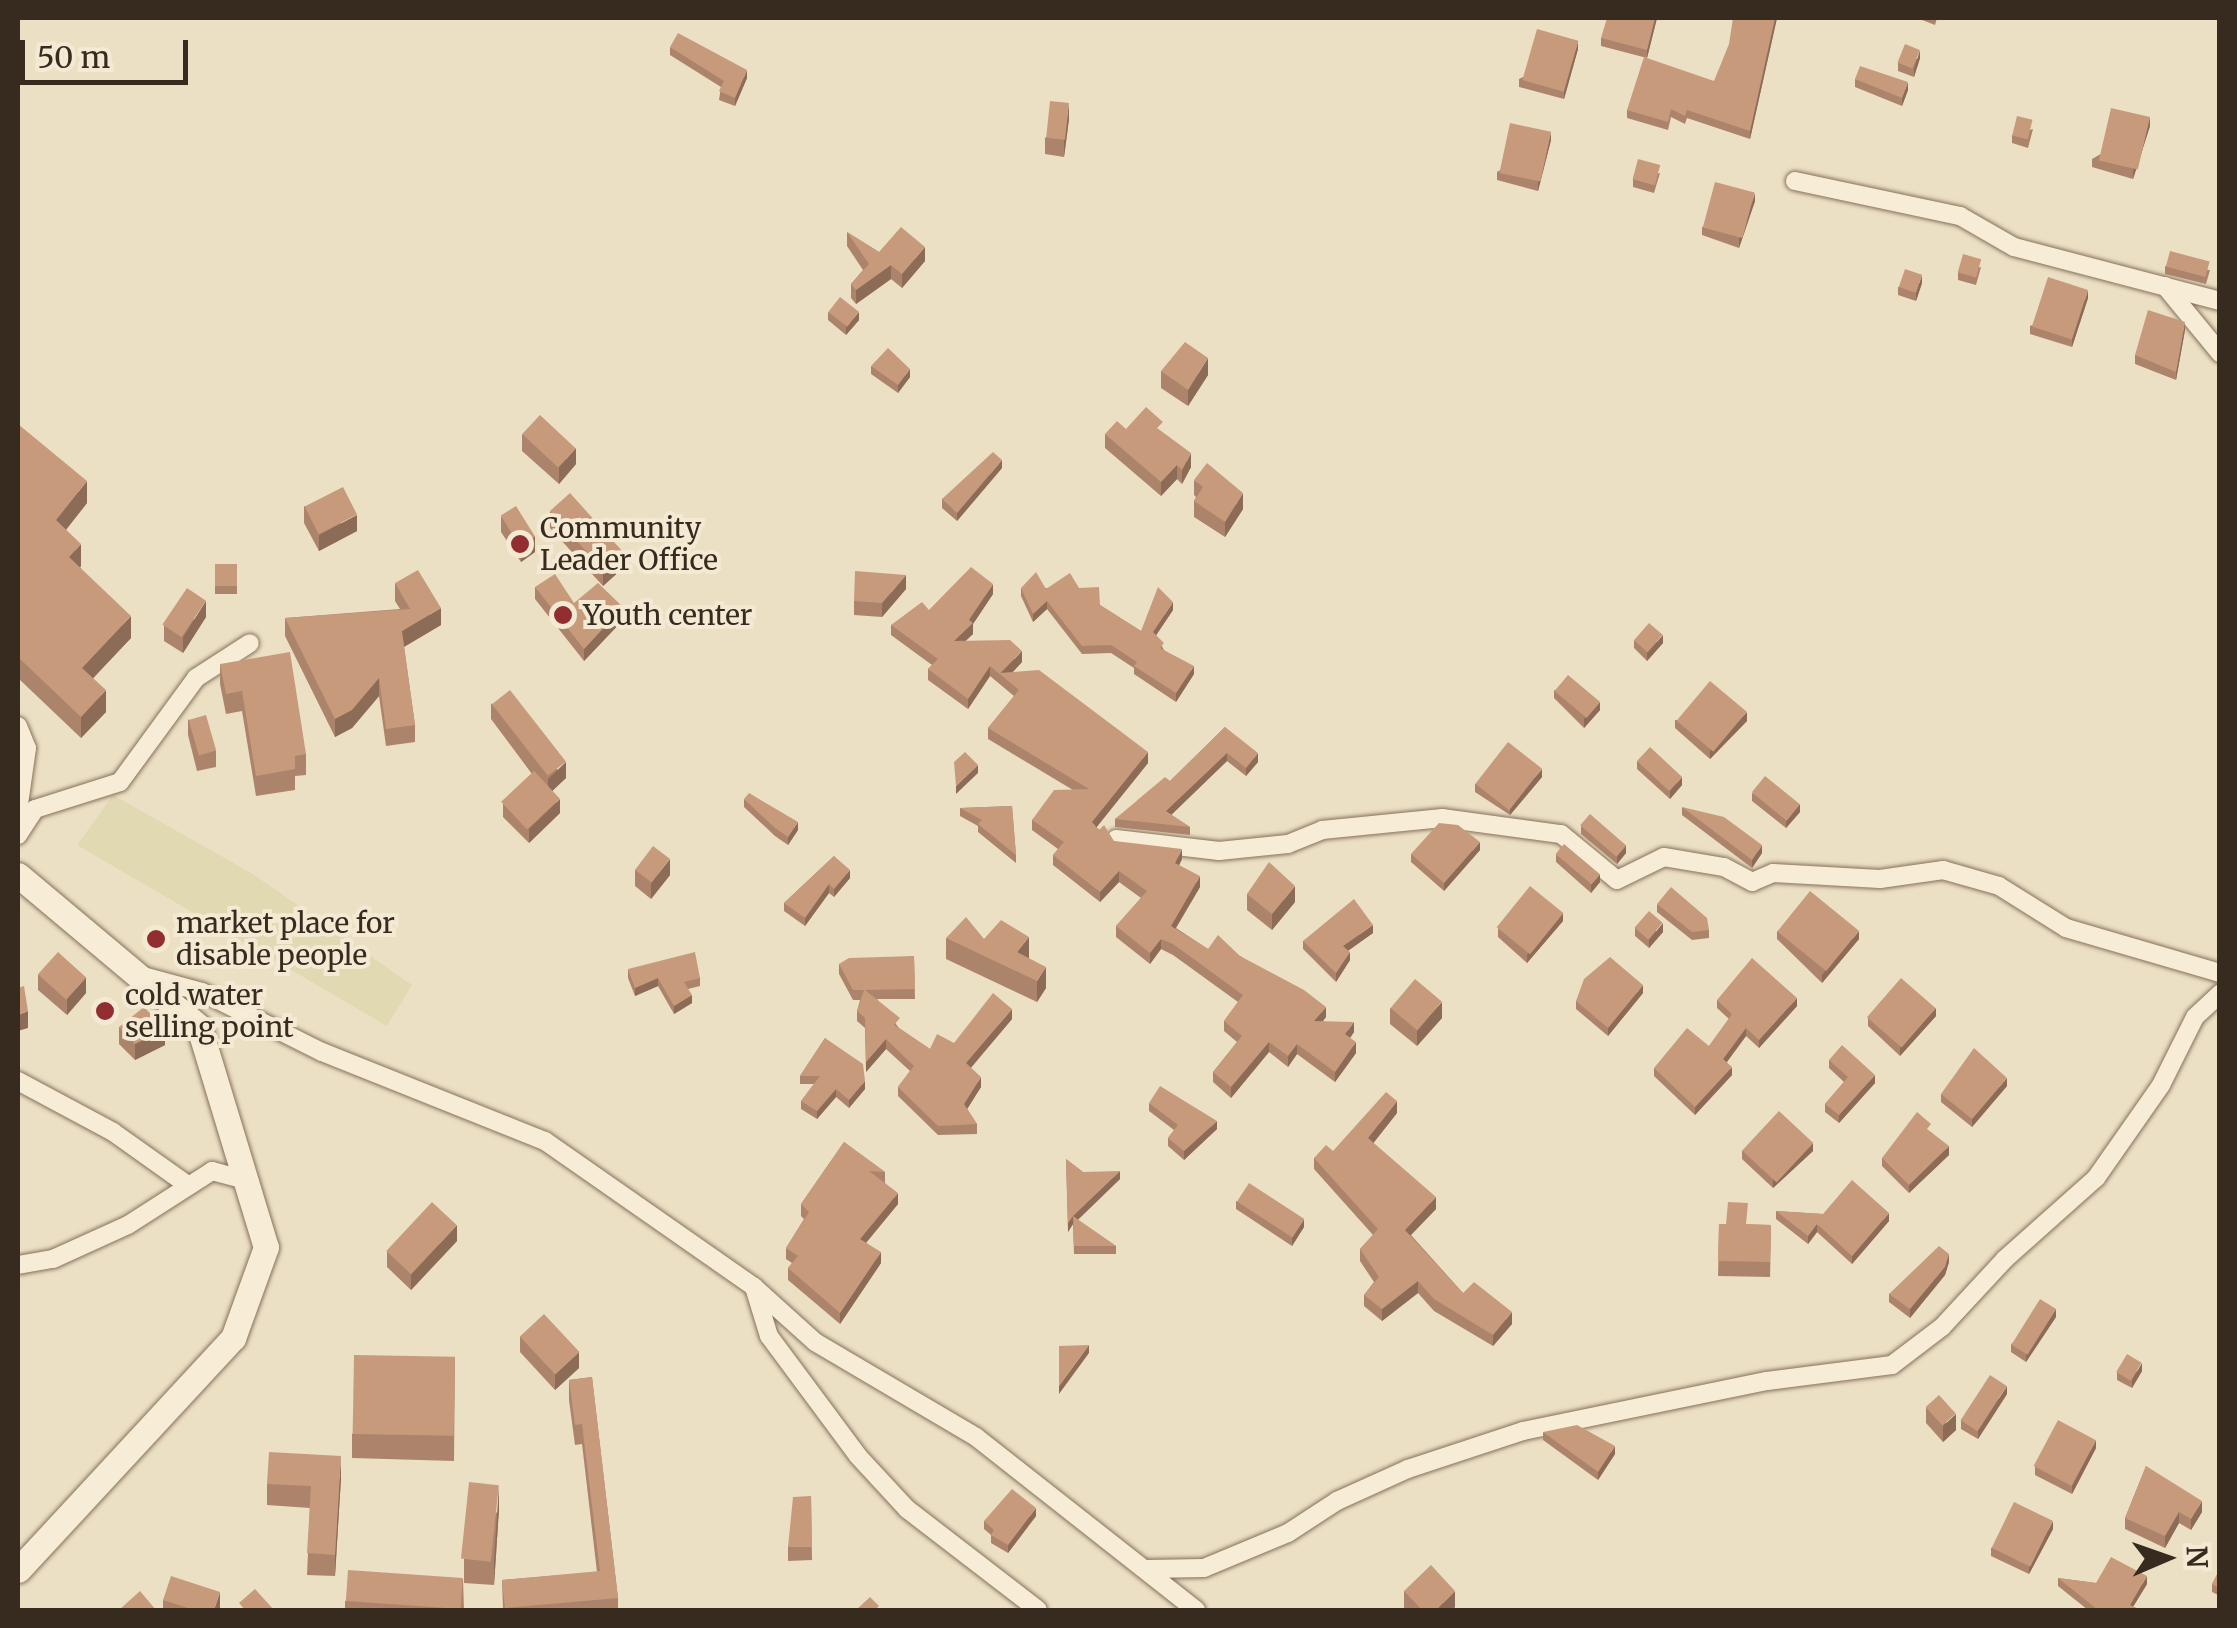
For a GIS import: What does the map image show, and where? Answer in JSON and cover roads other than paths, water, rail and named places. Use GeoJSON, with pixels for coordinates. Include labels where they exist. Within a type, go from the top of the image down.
{"type":"FeatureCollection","features":[{"type":"Feature","properties":{"kind":"street"},"geometry":{"type":"LineString","coordinates":[[1796,180],[1960,216],[2014,247],[2220,300]]}},
{"type":"Feature","properties":{"kind":"street"},"geometry":{"type":"LineString","coordinates":[[2165,286],[2220,353]]}},
{"type":"Feature","properties":{"kind":"street"},"geometry":{"type":"LineString","coordinates":[[18,835],[35,810],[120,782],[196,678],[250,643]]}},
{"type":"Feature","properties":{"kind":"street"},"geometry":{"type":"LineString","coordinates":[[18,726],[27,748],[18,812]]}},
{"type":"Feature","properties":{"kind":"street"},"geometry":{"type":"LineString","coordinates":[[1116,839],[1219,851],[1288,844],[1322,830],[1442,818],[1561,834],[1617,880],[1664,857],[1724,867],[1752,882],[1773,873],[1880,880],[1943,870],[1999,886],[2066,928],[2220,973]]}},
{"type":"Feature","properties":{"kind":"street"},"geometry":{"type":"LineString","coordinates":[[18,875],[199,1027],[250,1181],[266,1247],[232,1338],[18,1570]]}},
{"type":"Feature","properties":{"kind":"street"},"geometry":{"type":"LineString","coordinates":[[137,975],[202,992],[322,1052],[545,1142],[754,1287],[815,1342],[976,1436],[1196,1610]]}},
{"type":"Feature","properties":{"kind":"street"},"geometry":{"type":"LineString","coordinates":[[1148,1569],[1204,1568],[1288,1533],[1337,1501],[1408,1469],[1524,1431],[1767,1380],[1892,1365],[1942,1327],[2004,1259],[2096,1178],[2160,1085],[2196,1017],[2220,994]]}},
{"type":"Feature","properties":{"kind":"street"},"geometry":{"type":"LineString","coordinates":[[18,1081],[113,1132],[189,1186]]}},
{"type":"Feature","properties":{"kind":"street"},"geometry":{"type":"LineString","coordinates":[[18,1266],[53,1259],[113,1232],[212,1171],[250,1181]]}},
{"type":"Feature","properties":{"kind":"street"},"geometry":{"type":"LineString","coordinates":[[754,1287],[769,1336],[858,1456],[907,1509],[1038,1610]]}},
{"type":"Feature","properties":{"kind":"place","name":"Community Leader Office"},"geometry":{"type":"Point","coordinates":[520,544]}},
{"type":"Feature","properties":{"kind":"place","name":"Youth center"},"geometry":{"type":"Point","coordinates":[563,615]}},
{"type":"Feature","properties":{"kind":"place","name":"market place for disable people"},"geometry":{"type":"Point","coordinates":[156,939]}},
{"type":"Feature","properties":{"kind":"place","name":"cold water selling point"},"geometry":{"type":"Point","coordinates":[105,1011]}}]}
